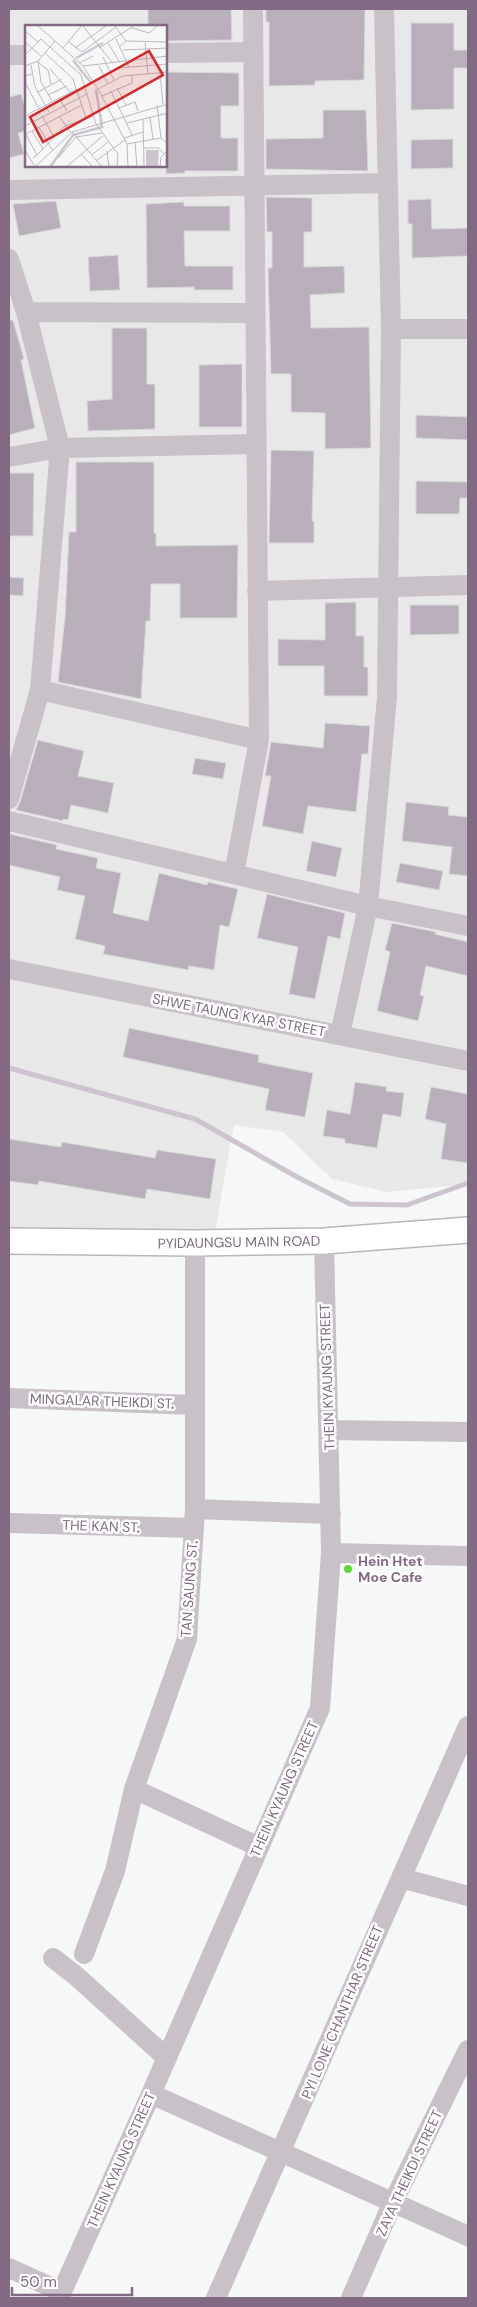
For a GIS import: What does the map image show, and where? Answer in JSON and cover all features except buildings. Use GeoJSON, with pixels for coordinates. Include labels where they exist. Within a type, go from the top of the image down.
{"type":"FeatureCollection","features":[{"type":"Feature","properties":{"kind":"main road","name":"PYIDAUNGSU MAIN ROAD"},"geometry":{"type":"LineString","coordinates":[[9,1241],[195,1243],[324,1241],[468,1230]]}},
{"type":"Feature","properties":{"kind":"street"},"geometry":{"type":"LineString","coordinates":[[234,874],[259,740],[253,9]]}},
{"type":"Feature","properties":{"kind":"street"},"geometry":{"type":"LineString","coordinates":[[340,1035],[368,906],[386,697],[391,329],[384,9]]}},
{"type":"Feature","properties":{"kind":"street"},"geometry":{"type":"LineString","coordinates":[[168,54],[253,52]]}},
{"type":"Feature","properties":{"kind":"street"},"geometry":{"type":"LineString","coordinates":[[9,55],[25,55]]}},
{"type":"Feature","properties":{"kind":"street"},"geometry":{"type":"LineString","coordinates":[[9,190],[388,184]]}},
{"type":"Feature","properties":{"kind":"street"},"geometry":{"type":"LineString","coordinates":[[9,259],[26,312],[60,448],[40,690],[9,799]]}},
{"type":"Feature","properties":{"kind":"street"},"geometry":{"type":"LineString","coordinates":[[26,312],[255,313]]}},
{"type":"Feature","properties":{"kind":"street"},"geometry":{"type":"LineString","coordinates":[[391,329],[468,329]]}},
{"type":"Feature","properties":{"kind":"street"},"geometry":{"type":"LineString","coordinates":[[9,457],[60,448],[256,444]]}},
{"type":"Feature","properties":{"kind":"street"},"geometry":{"type":"LineString","coordinates":[[257,591],[468,585]]}},
{"type":"Feature","properties":{"kind":"street"},"geometry":{"type":"LineString","coordinates":[[40,690],[259,740]]}},
{"type":"Feature","properties":{"kind":"street"},"geometry":{"type":"LineString","coordinates":[[9,821],[368,906],[468,926]]}},
{"type":"Feature","properties":{"kind":"street","name":"SHWE TAUNG KYAR STREET"},"geometry":{"type":"LineString","coordinates":[[9,969],[468,1061]]}},
{"type":"Feature","properties":{"kind":"street","name":"THEIN KYAUNG STREET"},"geometry":{"type":"LineString","coordinates":[[61,2295],[320,1708],[331,1553],[324,1241]]}},
{"type":"Feature","properties":{"kind":"street","name":"TAN SAUNG ST."},"geometry":{"type":"LineString","coordinates":[[84,1954],[116,1872],[134,1788],[187,1639],[195,1519],[195,1243]]}},
{"type":"Feature","properties":{"kind":"street","name":"MINGALAR THEIKDI ST."},"geometry":{"type":"LineString","coordinates":[[9,1398],[195,1404]]}},
{"type":"Feature","properties":{"kind":"street"},"geometry":{"type":"LineString","coordinates":[[329,1430],[468,1432]]}},
{"type":"Feature","properties":{"kind":"street","name":"THE KAN ST."},"geometry":{"type":"LineString","coordinates":[[9,1524],[331,1514]]}},
{"type":"Feature","properties":{"kind":"street"},"geometry":{"type":"LineString","coordinates":[[331,1553],[468,1556]]}},
{"type":"Feature","properties":{"kind":"street","name":"PYI LONE CHANTHAR STREET"},"geometry":{"type":"LineString","coordinates":[[216,2298],[282,2152],[468,1726]]}},
{"type":"Feature","properties":{"kind":"street"},"geometry":{"type":"LineString","coordinates":[[134,1788],[259,1847]]}},
{"type":"Feature","properties":{"kind":"street"},"geometry":{"type":"LineString","coordinates":[[400,1878],[468,1896]]}},
{"type":"Feature","properties":{"kind":"street"},"geometry":{"type":"LineString","coordinates":[[53,1958],[75,1975],[167,2058]]}},
{"type":"Feature","properties":{"kind":"street","name":"ZAYA THEIKDI STREET"},"geometry":{"type":"LineString","coordinates":[[351,2298],[393,2202],[468,2050]]}},
{"type":"Feature","properties":{"kind":"street"},"geometry":{"type":"LineString","coordinates":[[151,2094],[468,2236]]}},
{"type":"Feature","properties":{"kind":"street"},"geometry":{"type":"LineString","coordinates":[[9,2268],[61,2295]]}},
{"type":"Feature","properties":{"kind":"shaded area"},"geometry":{"type":"Polygon","coordinates":[[[9,9],[468,9],[468,1182],[462,1185],[386,1192],[332,1179],[283,1132],[234,1125],[213,1243],[9,1241],[9,9]]]}},
{"type":"Feature","properties":{"kind":"waterway"},"geometry":{"type":"LineString","coordinates":[[9,1068],[195,1119],[297,1177],[350,1204],[407,1205],[468,1183]]}},
{"type":"Feature","properties":{"kind":"place","name":"Hein Htet Moe Cafe"},"geometry":{"type":"Point","coordinates":[348,1569]}}]}
